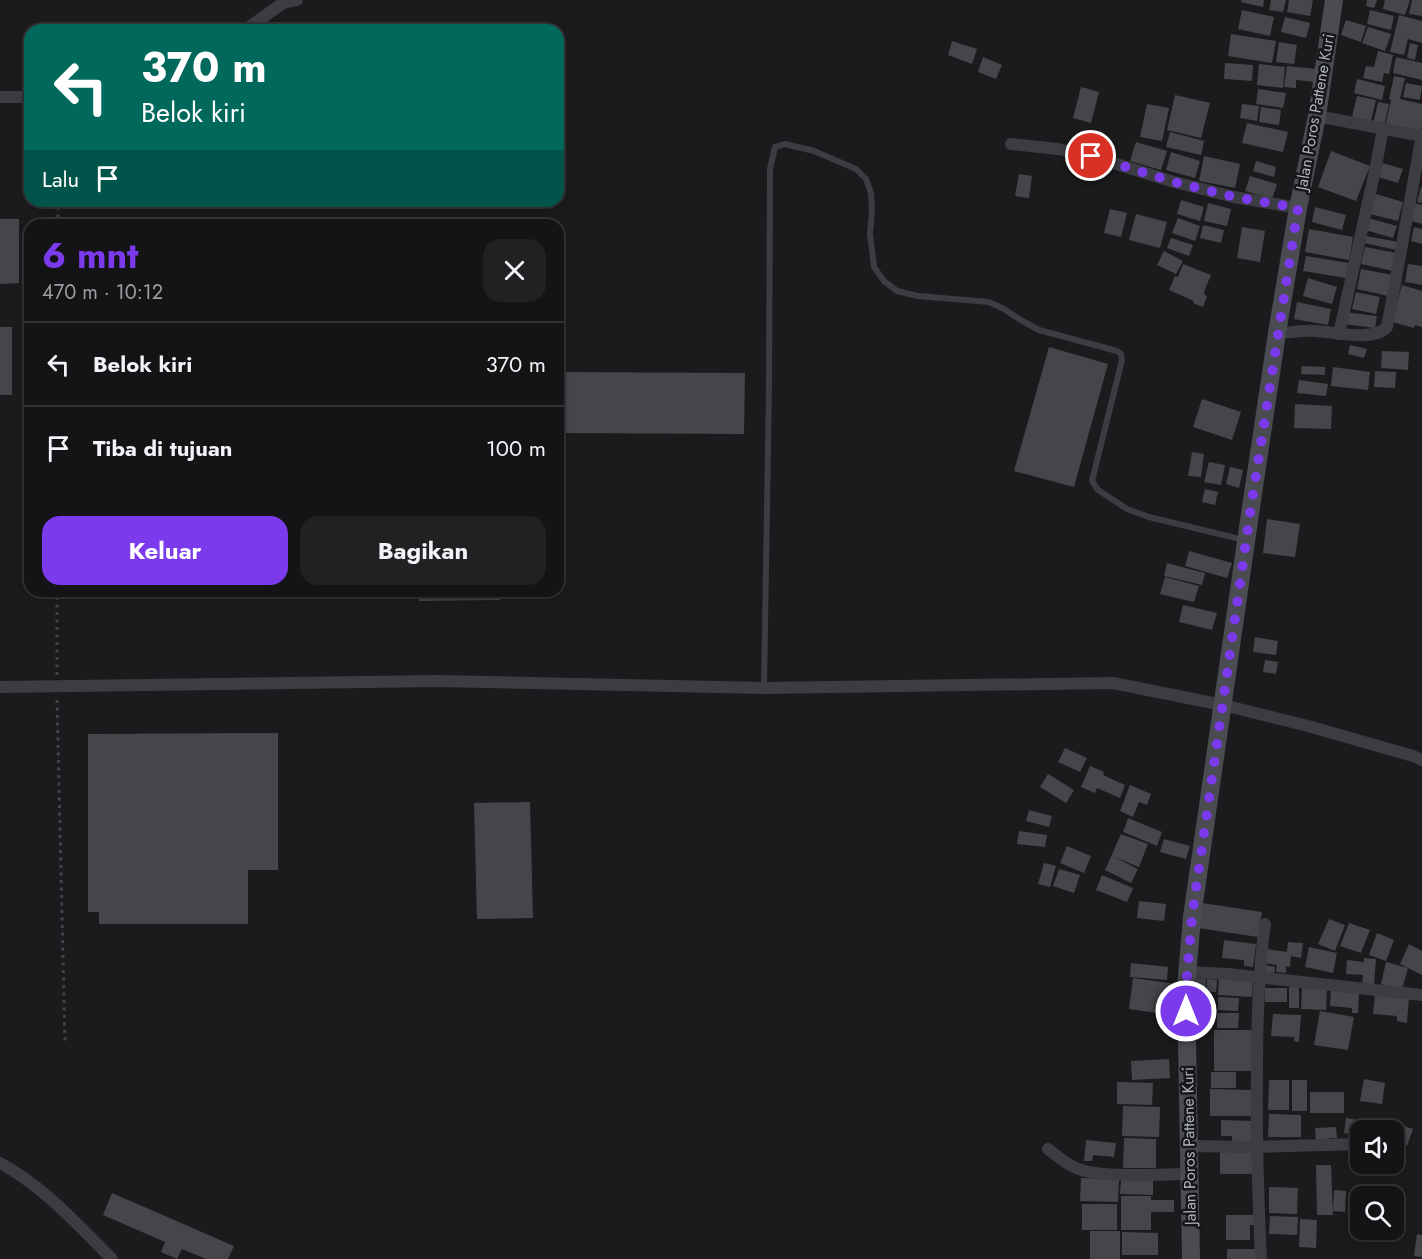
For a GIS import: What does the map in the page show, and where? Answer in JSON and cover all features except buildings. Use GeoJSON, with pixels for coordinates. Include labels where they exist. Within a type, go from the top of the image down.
{"type":"FeatureCollection","features":[{"type":"Feature","properties":{"kind":"street"},"geometry":{"type":"LineString","coordinates":[[253,24],[283,3],[297,0]]}},
{"type":"Feature","properties":{"kind":"street","name":"Jalan Poros Pattene Kuri"},"geometry":{"type":"LineString","coordinates":[[1191,1259],[1186,988],[1192,917],[1277,333],[1298,208],[1317,116],[1334,0]]}},
{"type":"Feature","properties":{"kind":"street"},"geometry":{"type":"LineString","coordinates":[[0,97],[24,97]]}},
{"type":"Feature","properties":{"kind":"street"},"geometry":{"type":"LineString","coordinates":[[1277,333],[1314,331],[1373,334],[1387,327],[1422,136],[1317,116]]}},
{"type":"Feature","properties":{"kind":"street"},"geometry":{"type":"LineString","coordinates":[[1339,334],[1383,128]]}},
{"type":"Feature","properties":{"kind":"street"},"geometry":{"type":"LineString","coordinates":[[1011,144],[1058,149],[1091,156],[1174,182],[1234,197],[1298,208]]}},
{"type":"Feature","properties":{"kind":"street"},"geometry":{"type":"LineString","coordinates":[[0,687],[439,681],[764,688],[1113,682],[1308,726],[1422,760]]}},
{"type":"Feature","properties":{"kind":"street"},"geometry":{"type":"LineString","coordinates":[[1261,1259],[1256,1147],[1257,1023],[1265,924]]}},
{"type":"Feature","properties":{"kind":"street"},"geometry":{"type":"LineString","coordinates":[[1187,972],[1228,974],[1422,995]]}},
{"type":"Feature","properties":{"kind":"street"},"geometry":{"type":"LineString","coordinates":[[1189,1146],[1350,1144]]}},
{"type":"Feature","properties":{"kind":"street"},"geometry":{"type":"LineString","coordinates":[[1048,1149],[1075,1168],[1088,1171],[1110,1174],[1190,1174]]}},
{"type":"Feature","properties":{"kind":"street"},"geometry":{"type":"LineString","coordinates":[[0,1163],[60,1206],[112,1259]]}},
{"type":"Feature","properties":{"kind":"lane"},"geometry":{"type":"LineString","coordinates":[[764,688],[770,169],[776,147],[785,144],[814,151],[856,169],[866,179],[871,193],[870,234],[874,267],[884,281],[897,291],[918,296],[989,302],[1039,330],[1121,354],[1122,360],[1092,481],[1096,487],[1127,509],[1149,517],[1246,540]]}},
{"type":"Feature","properties":{"kind":"path"},"geometry":{"type":"LineString","coordinates":[[57,597],[65,1043]]}},
{"type":"Feature","properties":{"kind":"route"},"geometry":{"type":"LineString","coordinates":[[1091,156],[1174,182],[1234,197],[1298,208],[1277,333],[1192,917],[1186,1011]]}}]}
